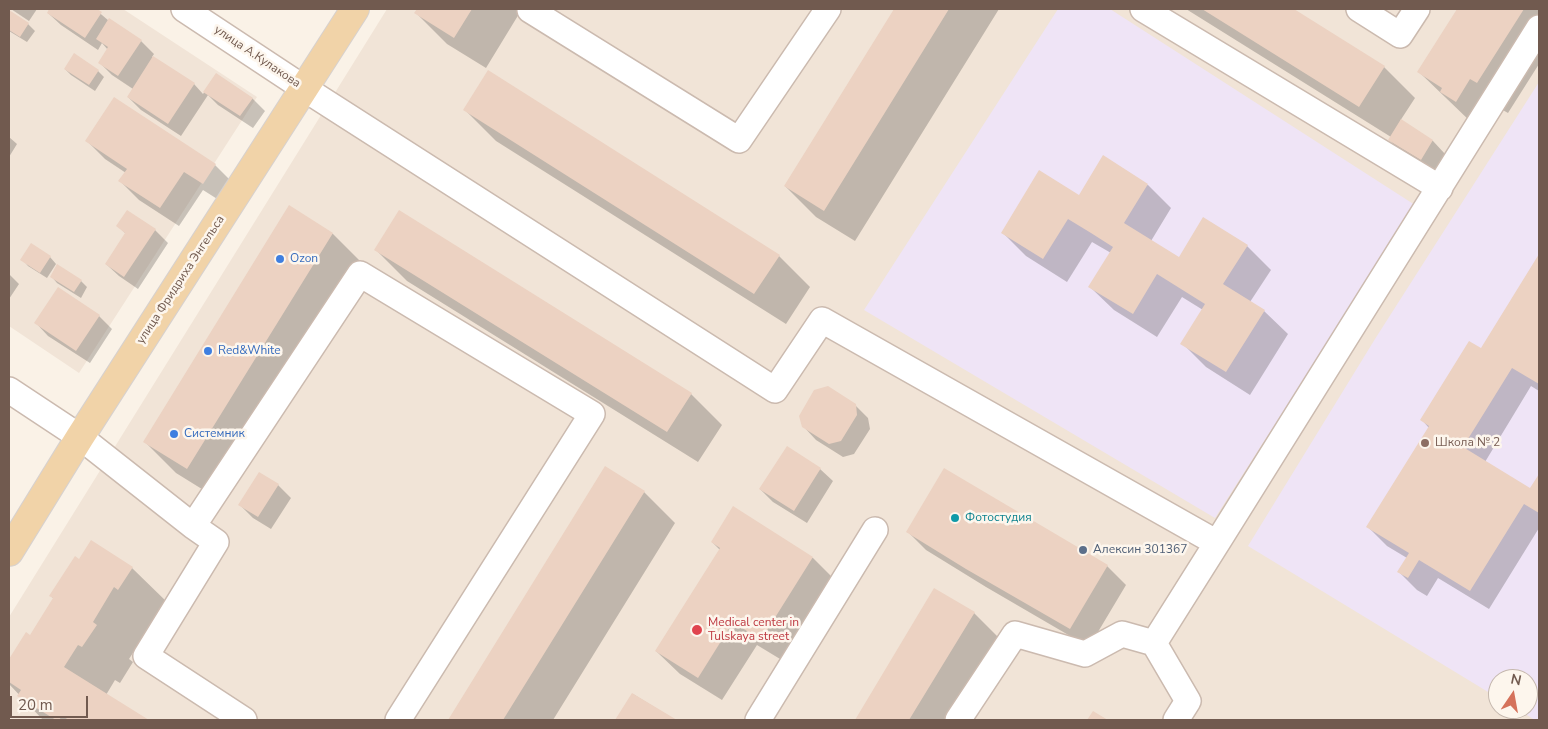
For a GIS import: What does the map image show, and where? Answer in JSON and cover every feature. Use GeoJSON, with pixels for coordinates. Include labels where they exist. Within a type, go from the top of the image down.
{"type":"FeatureCollection","features":[{"type":"Feature","properties":{"kind":"main road","name":"улица Фридриха Энгельса"},"geometry":{"type":"LineString","coordinates":[[9,552],[80,437],[355,9]]}},
{"type":"Feature","properties":{"kind":"street","name":"улица А.Кулакова"},"geometry":{"type":"LineString","coordinates":[[184,9],[304,89],[775,390],[822,320],[1218,543]]}},
{"type":"Feature","properties":{"kind":"street"},"geometry":{"type":"LineString","coordinates":[[531,9],[739,140],[828,9]]}},
{"type":"Feature","properties":{"kind":"street"},"geometry":{"type":"LineString","coordinates":[[1143,9],[1440,188]]}},
{"type":"Feature","properties":{"kind":"street"},"geometry":{"type":"LineString","coordinates":[[1359,9],[1400,35],[1417,9]]}},
{"type":"Feature","properties":{"kind":"street"},"geometry":{"type":"LineString","coordinates":[[1154,643],[1539,28]]}},
{"type":"Feature","properties":{"kind":"street"},"geometry":{"type":"LineString","coordinates":[[193,526],[360,274],[592,414],[398,720]]}},
{"type":"Feature","properties":{"kind":"street"},"geometry":{"type":"LineString","coordinates":[[9,390],[80,437],[216,542],[146,656],[244,720]]}},
{"type":"Feature","properties":{"kind":"street"},"geometry":{"type":"LineString","coordinates":[[758,720],[875,530]]}},
{"type":"Feature","properties":{"kind":"street"},"geometry":{"type":"LineString","coordinates":[[958,720],[1015,634],[1085,654],[1122,634],[1154,643],[1188,700],[1176,720]]}},
{"type":"Feature","properties":{"kind":"shaded area"},"geometry":{"type":"Polygon","coordinates":[[[9,9],[123,9],[257,97],[79,373],[9,326],[9,9]]]}},
{"type":"Feature","properties":{"kind":"shaded area"},"geometry":{"type":"Polygon","coordinates":[[[387,9],[1539,9],[1539,720],[9,720],[9,617],[387,9]]]}},
{"type":"Feature","properties":{"kind":"shaded area"},"geometry":{"type":"Polygon","coordinates":[[[1058,9],[1110,9],[1415,205],[1215,518],[864,310],[1058,9]]]}},
{"type":"Feature","properties":{"kind":"shaded area","name":"Школа № 2"},"geometry":{"type":"Polygon","coordinates":[[[1539,82],[1539,720],[1533,719],[1538,719],[1538,669],[1488,669],[1488,692],[1248,546],[1375,339],[1539,82]]]}},
{"type":"Feature","properties":{"kind":"building"},"geometry":{"type":"Polygon","coordinates":[[[49,9],[97,9],[102,12],[85,38],[47,13],[49,9]]]}},
{"type":"Feature","properties":{"kind":"building"},"geometry":{"type":"Polygon","coordinates":[[[417,9],[472,9],[454,38],[414,13],[417,9]]]}},
{"type":"Feature","properties":{"kind":"building"},"geometry":{"type":"Polygon","coordinates":[[[894,9],[949,9],[824,211],[784,186],[894,9]]]}},
{"type":"Feature","properties":{"kind":"building"},"geometry":{"type":"Polygon","coordinates":[[[1202,9],[1294,9],[1385,66],[1359,107],[1202,9]]]}},
{"type":"Feature","properties":{"kind":"building"},"geometry":{"type":"Polygon","coordinates":[[[1457,9],[1524,9],[1477,83],[1470,79],[1456,102],[1440,92],[1442,88],[1417,72],[1457,9]]]}},
{"type":"Feature","properties":{"kind":"building"},"geometry":{"type":"Polygon","coordinates":[[[9,10],[29,23],[20,37],[9,30],[9,10]]]}},
{"type":"Feature","properties":{"kind":"building"},"geometry":{"type":"Polygon","coordinates":[[[109,18],[142,40],[118,76],[98,63],[108,47],[96,39],[109,18]]]}},
{"type":"Feature","properties":{"kind":"building"},"geometry":{"type":"Polygon","coordinates":[[[74,53],[99,70],[89,85],[64,69],[74,53]]]}},
{"type":"Feature","properties":{"kind":"building"},"geometry":{"type":"Polygon","coordinates":[[[153,56],[195,83],[168,124],[127,97],[153,56]]]}},
{"type":"Feature","properties":{"kind":"building"},"geometry":{"type":"Polygon","coordinates":[[[488,70],[780,255],[754,294],[463,110],[488,70]]]}},
{"type":"Feature","properties":{"kind":"building"},"geometry":{"type":"Polygon","coordinates":[[[216,73],[253,98],[240,116],[203,92],[216,73]]]}},
{"type":"Feature","properties":{"kind":"building"},"geometry":{"type":"Polygon","coordinates":[[[114,97],[216,164],[203,184],[184,172],[160,208],[118,181],[127,169],[85,141],[114,97]]]}},
{"type":"Feature","properties":{"kind":"building"},"geometry":{"type":"Polygon","coordinates":[[[1401,119],[1433,140],[1421,160],[1388,140],[1401,119]]]}},
{"type":"Feature","properties":{"kind":"building"},"geometry":{"type":"Polygon","coordinates":[[[1103,155],[1148,184],[1124,223],[1179,257],[1203,217],[1248,245],[1223,284],[1265,310],[1226,372],[1180,344],[1205,304],[1157,274],[1133,314],[1088,287],[1113,247],[1091,233],[1068,219],[1043,259],[1001,233],[1039,170],[1079,195],[1103,155]]]}},
{"type":"Feature","properties":{"kind":"building"},"geometry":{"type":"Polygon","coordinates":[[[289,205],[333,233],[187,469],[143,442],[289,205]]]}},
{"type":"Feature","properties":{"kind":"building"},"geometry":{"type":"Polygon","coordinates":[[[127,210],[156,229],[124,277],[105,264],[125,233],[116,226],[127,210]]]}},
{"type":"Feature","properties":{"kind":"building"},"geometry":{"type":"Polygon","coordinates":[[[399,210],[692,393],[667,432],[374,250],[399,210]]]}},
{"type":"Feature","properties":{"kind":"building"},"geometry":{"type":"Polygon","coordinates":[[[31,243],[51,256],[40,273],[20,260],[31,243]]]}},
{"type":"Feature","properties":{"kind":"building"},"geometry":{"type":"Polygon","coordinates":[[[1539,254],[1539,384],[1512,368],[1463,447],[1530,488],[1539,474],[1539,513],[1524,504],[1470,591],[1419,560],[1408,578],[1397,572],[1409,553],[1366,527],[1429,426],[1420,420],[1469,341],[1481,348],[1539,254]]]}},
{"type":"Feature","properties":{"kind":"building"},"geometry":{"type":"Polygon","coordinates":[[[57,264],[82,280],[74,292],[50,277],[57,264]]]}},
{"type":"Feature","properties":{"kind":"building"},"geometry":{"type":"Polygon","coordinates":[[[58,287],[100,315],[76,351],[34,323],[58,287]]]}},
{"type":"Feature","properties":{"kind":"building"},"geometry":{"type":"Polygon","coordinates":[[[828,386],[856,404],[857,415],[841,441],[829,444],[802,427],[799,416],[814,390],[828,386]]]}},
{"type":"Feature","properties":{"kind":"building"},"geometry":{"type":"Polygon","coordinates":[[[787,446],[821,468],[794,511],[759,489],[787,446]]]}},
{"type":"Feature","properties":{"kind":"building"},"geometry":{"type":"Polygon","coordinates":[[[605,466],[645,491],[503,720],[448,720],[605,466]]]}},
{"type":"Feature","properties":{"kind":"building"},"geometry":{"type":"Polygon","coordinates":[[[944,468],[1108,565],[1070,629],[906,532],[944,468]]]}},
{"type":"Feature","properties":{"kind":"building"},"geometry":{"type":"Polygon","coordinates":[[[259,472],[279,484],[258,517],[238,505],[259,472]]]}},
{"type":"Feature","properties":{"kind":"building"},"geometry":{"type":"Polygon","coordinates":[[[733,506],[813,557],[761,640],[733,622],[698,678],[655,651],[720,548],[711,542],[733,506]]]}},
{"type":"Feature","properties":{"kind":"building"},"geometry":{"type":"Polygon","coordinates":[[[91,540],[133,567],[118,590],[114,587],[93,622],[97,625],[82,647],[78,645],[64,667],[149,720],[69,720],[62,716],[59,720],[56,720],[17,696],[21,690],[9,682],[9,659],[26,632],[30,635],[53,598],[49,596],[75,556],[79,559],[91,540]]]}},
{"type":"Feature","properties":{"kind":"building"},"geometry":{"type":"Polygon","coordinates":[[[934,588],[975,612],[909,720],[855,720],[934,588]]]}},
{"type":"Feature","properties":{"kind":"building"},"geometry":{"type":"Polygon","coordinates":[[[632,693],[677,720],[615,720],[632,693]]]}},
{"type":"Feature","properties":{"kind":"building"},"geometry":{"type":"Polygon","coordinates":[[[1093,711],[1108,720],[1087,720],[1093,711]]]}},
{"type":"Feature","properties":{"kind":"place","name":"Ozon"},"geometry":{"type":"Point","coordinates":[280,259]}},
{"type":"Feature","properties":{"kind":"place","name":"Red&White"},"geometry":{"type":"Point","coordinates":[208,351]}},
{"type":"Feature","properties":{"kind":"place","name":"Системник"},"geometry":{"type":"Point","coordinates":[174,434]}},
{"type":"Feature","properties":{"kind":"place","name":"Школа № 2"},"geometry":{"type":"Point","coordinates":[1425,443]}},
{"type":"Feature","properties":{"kind":"place","name":"Фотостудия"},"geometry":{"type":"Point","coordinates":[955,518]}},
{"type":"Feature","properties":{"kind":"place","name":"Алексин 301367"},"geometry":{"type":"Point","coordinates":[1083,550]}},
{"type":"Feature","properties":{"kind":"place","name":"Medical center in Tulskaya street"},"geometry":{"type":"Point","coordinates":[697,630]}}]}
